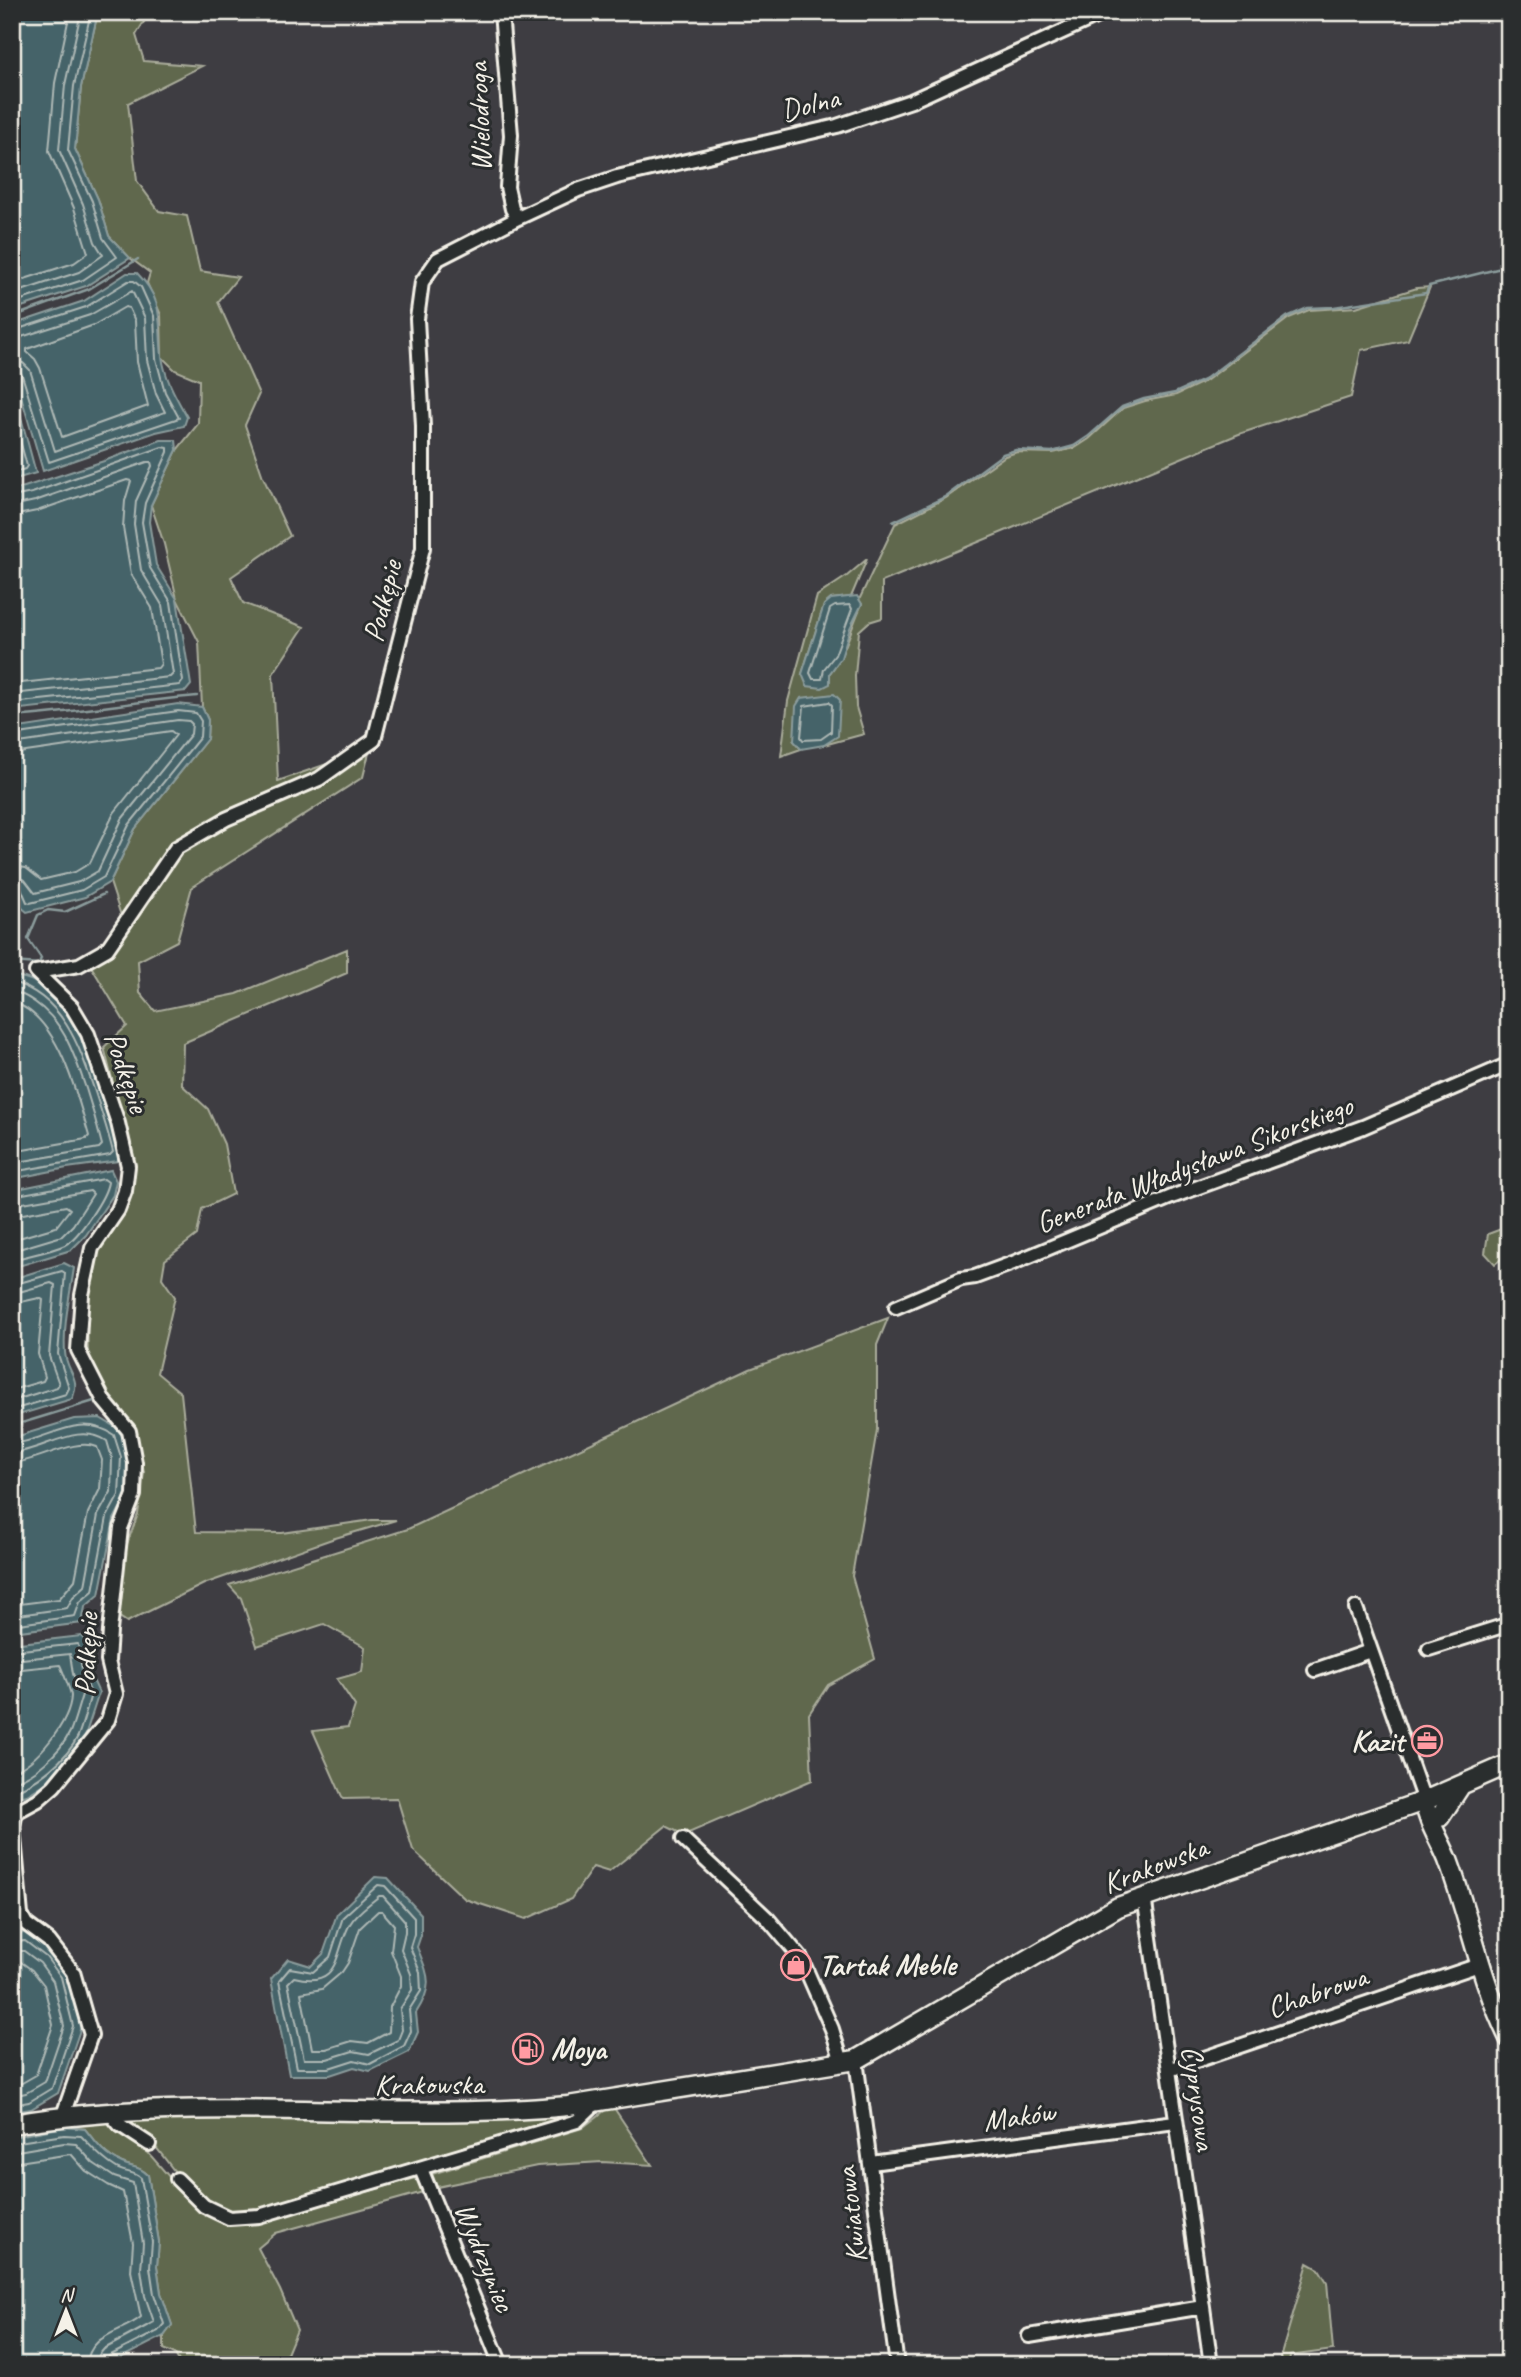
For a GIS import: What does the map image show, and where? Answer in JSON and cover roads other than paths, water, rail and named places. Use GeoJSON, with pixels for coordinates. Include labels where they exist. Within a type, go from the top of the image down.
{"type":"FeatureCollection","features":[{"type":"Feature","properties":{"kind":"street","name":"Wielodroga"},"geometry":{"type":"LineString","coordinates":[[501,12],[511,135],[507,187],[512,209],[518,218]]}},
{"type":"Feature","properties":{"kind":"street","name":"Dolna"},"geometry":{"type":"LineString","coordinates":[[518,218],[578,190],[617,177],[837,126],[911,101],[1106,12]]}},
{"type":"Feature","properties":{"kind":"street","name":"Podkępie"},"geometry":{"type":"LineString","coordinates":[[63,2115],[92,2035],[73,1972],[49,1941],[26,1924],[21,1915],[13,1826],[16,1812],[38,1800],[54,1786],[108,1720],[116,1694],[108,1661],[121,1528],[134,1495],[135,1463],[129,1431],[104,1401],[78,1350],[82,1295],[92,1248],[118,1210],[125,1191],[128,1166],[118,1123],[88,1034],[72,1007],[36,972],[79,965],[107,949],[176,848],[226,819],[319,779],[374,740],[422,548],[423,426],[417,319],[422,282],[438,259],[518,218]]}},
{"type":"Feature","properties":{"kind":"street","name":"Generała Władysława Sikorskiego"},"geometry":{"type":"LineString","coordinates":[[895,1307],[961,1279],[975,1277],[1013,1263],[1174,1196],[1363,1127],[1509,1065]]}},
{"type":"Feature","properties":{"kind":"street"},"geometry":{"type":"LineString","coordinates":[[1356,1608],[1509,2038]]}},
{"type":"Feature","properties":{"kind":"street"},"geometry":{"type":"LineString","coordinates":[[1429,1649],[1509,1624]]}},
{"type":"Feature","properties":{"kind":"street"},"geometry":{"type":"LineString","coordinates":[[1315,1670],[1370,1651]]}},
{"type":"Feature","properties":{"kind":"street","name":"Krakowska"},"geometry":{"type":"LineString","coordinates":[[12,2124],[63,2115],[210,2107],[486,2113],[568,2106],[849,2061],[1096,1919],[1144,1896],[1426,1809],[1461,1785],[1509,1764]]}},
{"type":"Feature","properties":{"kind":"street"},"geometry":{"type":"LineString","coordinates":[[683,1839],[768,1919],[801,1958],[849,2061]]}},
{"type":"Feature","properties":{"kind":"street","name":"Cyprysowa"},"geometry":{"type":"LineString","coordinates":[[1144,1896],[1211,2365]]}},
{"type":"Feature","properties":{"kind":"street","name":"Chabrowa"},"geometry":{"type":"LineString","coordinates":[[1169,2070],[1482,1964]]}},
{"type":"Feature","properties":{"kind":"street","name":"Kwiatowa"},"geometry":{"type":"LineString","coordinates":[[849,2061],[871,2163],[897,2365]]}},
{"type":"Feature","properties":{"kind":"street"},"geometry":{"type":"LineString","coordinates":[[177,2179],[204,2206],[229,2218],[259,2216],[577,2121],[599,2101]]}},
{"type":"Feature","properties":{"kind":"street"},"geometry":{"type":"LineString","coordinates":[[109,2112],[120,2125],[149,2144]]}},
{"type":"Feature","properties":{"kind":"street","name":"Maków"},"geometry":{"type":"LineString","coordinates":[[871,2163],[1175,2122]]}},
{"type":"Feature","properties":{"kind":"street","name":"Wydrzyniec"},"geometry":{"type":"LineString","coordinates":[[421,2169],[501,2365]]}},
{"type":"Feature","properties":{"kind":"street"},"geometry":{"type":"LineString","coordinates":[[1029,2336],[1203,2308]]}},
{"type":"Feature","properties":{"kind":"water"},"geometry":{"type":"Polygon","coordinates":[[[12,12],[98,12],[81,87],[75,149],[98,199],[109,236],[130,258],[86,286],[12,310],[12,12]]]}},
{"type":"Feature","properties":{"kind":"water"},"geometry":{"type":"Polygon","coordinates":[[[127,273],[137,273],[146,283],[156,303],[163,364],[187,417],[184,426],[156,432],[43,471],[12,365],[12,325],[84,301],[127,273]]]}},
{"type":"Feature","properties":{"kind":"water"},"geometry":{"type":"Polygon","coordinates":[[[12,384],[36,473],[12,480],[12,384]]]}},
{"type":"Feature","properties":{"kind":"water"},"geometry":{"type":"Polygon","coordinates":[[[161,440],[176,440],[177,450],[151,505],[149,522],[156,565],[177,599],[191,685],[186,691],[12,710],[12,491],[161,440]]]}},
{"type":"Feature","properties":{"kind":"water"},"geometry":{"type":"Polygon","coordinates":[[[857,596],[862,604],[850,628],[841,658],[830,673],[830,684],[822,688],[807,686],[802,674],[824,605],[831,599],[857,596]]]}},
{"type":"Feature","properties":{"kind":"water"},"geometry":{"type":"Polygon","coordinates":[[[834,694],[840,700],[838,736],[824,745],[801,749],[794,741],[796,706],[801,698],[834,694]]]}},
{"type":"Feature","properties":{"kind":"water"},"geometry":{"type":"Polygon","coordinates":[[[178,704],[202,707],[208,720],[207,739],[135,829],[110,882],[85,897],[27,912],[21,907],[12,884],[12,729],[178,704]]]}},
{"type":"Feature","properties":{"kind":"water"},"geometry":{"type":"Polygon","coordinates":[[[12,975],[33,981],[51,994],[80,1034],[109,1110],[121,1155],[118,1161],[12,1179],[12,975]]]}},
{"type":"Feature","properties":{"kind":"water"},"geometry":{"type":"Polygon","coordinates":[[[111,1170],[116,1181],[113,1195],[86,1235],[71,1250],[12,1268],[12,1190],[111,1170]]]}},
{"type":"Feature","properties":{"kind":"water"},"geometry":{"type":"Polygon","coordinates":[[[64,1263],[74,1268],[65,1342],[66,1359],[75,1391],[72,1399],[12,1417],[12,1279],[64,1263]]]}},
{"type":"Feature","properties":{"kind":"water"},"geometry":{"type":"Polygon","coordinates":[[[100,1418],[120,1430],[128,1456],[126,1497],[114,1519],[99,1595],[85,1607],[82,1623],[12,1632],[12,1438],[74,1419],[100,1418]]]}},
{"type":"Feature","properties":{"kind":"water"},"geometry":{"type":"Polygon","coordinates":[[[81,1636],[87,1643],[88,1669],[99,1693],[83,1742],[52,1779],[27,1795],[12,1799],[12,1644],[81,1636]]]}},
{"type":"Feature","properties":{"kind":"water"},"geometry":{"type":"Polygon","coordinates":[[[375,1877],[388,1878],[421,1914],[421,1935],[417,1947],[428,1981],[422,2003],[416,2013],[418,2032],[409,2052],[370,2071],[354,2067],[330,2075],[289,2075],[271,1979],[288,1959],[311,1966],[323,1954],[337,1914],[375,1877]]]}},
{"type":"Feature","properties":{"kind":"water"},"geometry":{"type":"Polygon","coordinates":[[[25,1932],[52,1952],[68,1974],[81,2027],[58,2093],[31,2109],[12,2112],[12,1936],[25,1932]]]}},
{"type":"Feature","properties":{"kind":"water"},"geometry":{"type":"Polygon","coordinates":[[[64,2127],[85,2129],[111,2157],[148,2175],[159,2242],[157,2266],[161,2293],[172,2325],[164,2336],[107,2365],[12,2365],[12,2137],[64,2127]]]}},
{"type":"Feature","properties":{"kind":"waterway"},"geometry":{"type":"LineString","coordinates":[[12,317],[89,289],[138,259]]}},
{"type":"Feature","properties":{"kind":"waterway"},"geometry":{"type":"LineString","coordinates":[[893,522],[945,497],[1003,454],[1016,450],[1052,452],[1074,446],[1122,407],[1144,399],[1175,393],[1204,380],[1287,317],[1308,308],[1334,307],[1426,293],[1429,286],[1509,266]]}},
{"type":"Feature","properties":{"kind":"waterway"},"geometry":{"type":"LineString","coordinates":[[12,717],[197,696]]}},
{"type":"Feature","properties":{"kind":"waterway"},"geometry":{"type":"LineString","coordinates":[[12,962],[39,964],[41,958],[28,939],[38,915],[48,910],[65,912],[104,894]]}},
{"type":"Feature","properties":{"kind":"waterway"},"geometry":{"type":"LineString","coordinates":[[12,1426],[94,1401]]}},
{"type":"Feature","properties":{"kind":"place","name":"Kazit"},"geometry":{"type":"Point","coordinates":[1427,1741]}},
{"type":"Feature","properties":{"kind":"place","name":"Tartak Meble"},"geometry":{"type":"Point","coordinates":[796,1965]}},
{"type":"Feature","properties":{"kind":"place","name":"Moya"},"geometry":{"type":"Point","coordinates":[528,2049]}}]}
